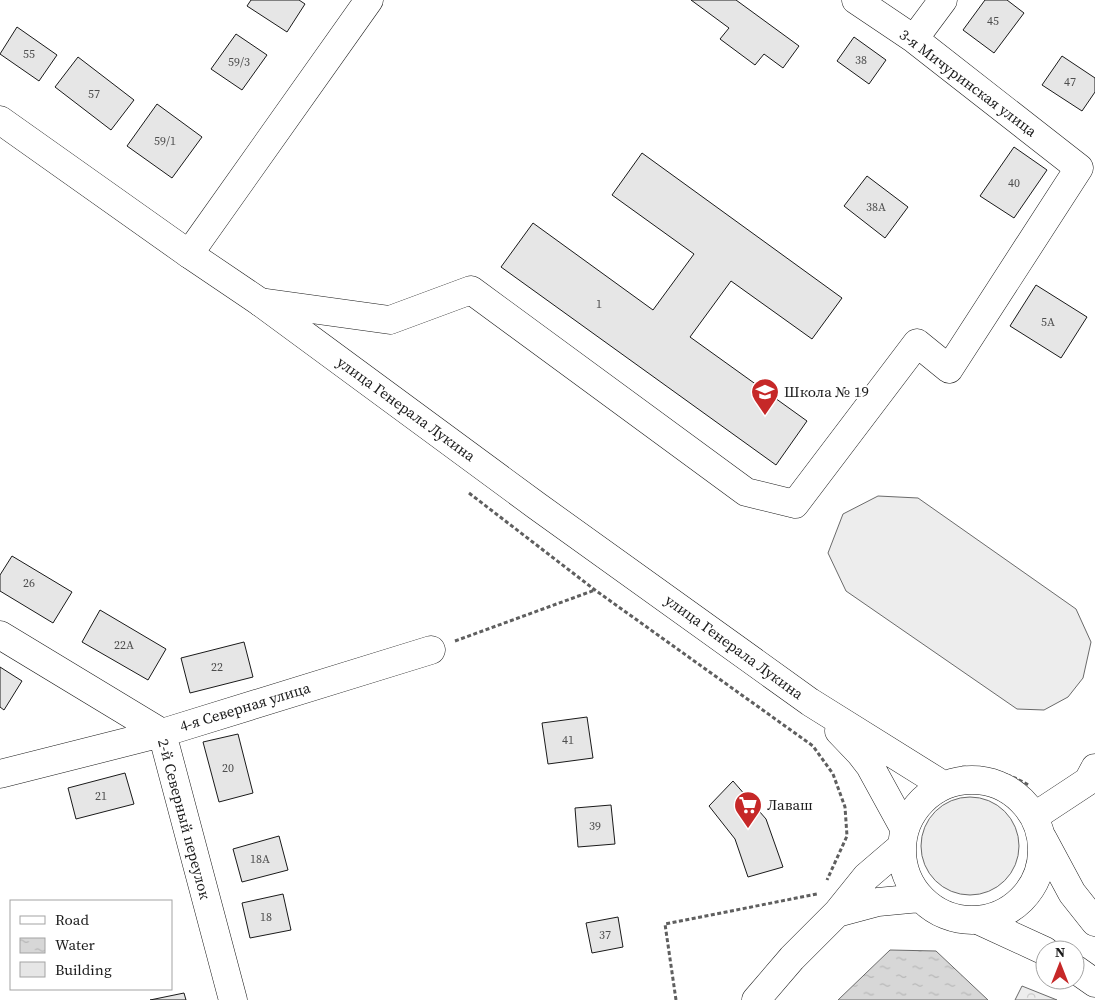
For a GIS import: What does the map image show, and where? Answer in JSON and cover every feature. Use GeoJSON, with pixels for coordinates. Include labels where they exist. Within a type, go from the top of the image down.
{"type":"FeatureCollection","features":[{"type":"Feature","properties":{"kind":"main road"},"geometry":{"type":"LineString","coordinates":[[189,254],[369,0]]}},
{"type":"Feature","properties":{"kind":"main road","name":"3-я Мичуринская улица"},"geometry":{"type":"LineString","coordinates":[[260,302],[390,320],[471,290],[746,492],[795,504],[917,343],[949,369],[1079,168],[914,39],[856,0]]}},
{"type":"Feature","properties":{"kind":"main road"},"geometry":{"type":"LineString","coordinates":[[914,39],[943,0]]}},
{"type":"Feature","properties":{"kind":"main road","name":"улица Генерала Лукина"},"geometry":{"type":"LineString","coordinates":[[0,120],[260,302],[537,506],[810,702],[944,785]]}},
{"type":"Feature","properties":{"kind":"main road","name":"2-й Северный переулок"},"geometry":{"type":"LineString","coordinates":[[0,635],[162,733],[233,1000]]}},
{"type":"Feature","properties":{"kind":"main road","name":"4-я Северная улица"},"geometry":{"type":"LineString","coordinates":[[0,774],[162,733],[431,650]]}},
{"type":"Feature","properties":{"kind":"main road","name":"улица Генерала Лукина"},"geometry":{"type":"LineString","coordinates":[[810,702],[860,753],[870,766],[903,837]]}},
{"type":"Feature","properties":{"kind":"main road"},"geometry":{"type":"LineString","coordinates":[[1039,828],[1093,776]]}},
{"type":"Feature","properties":{"kind":"main road"},"geometry":{"type":"LineString","coordinates":[[1039,828],[1042,862],[1038,877],[1021,902],[1002,915],[980,921],[964,921],[947,917],[932,909],[920,898],[905,874],[903,837],[911,814],[920,802],[931,792],[944,785],[978,779],[1011,790],[1039,828],[1072,894],[1095,922]]}},
{"type":"Feature","properties":{"kind":"main road"},"geometry":{"type":"LineString","coordinates":[[756,1000],[792,958],[826,907],[866,877],[903,837]]}},
{"type":"Feature","properties":{"kind":"main road"},"geometry":{"type":"LineString","coordinates":[[826,907],[920,898]]}},
{"type":"Feature","properties":{"kind":"main road"},"geometry":{"type":"LineString","coordinates":[[980,921],[1035,946]]}},
{"type":"Feature","properties":{"kind":"path"},"geometry":{"type":"LineString","coordinates":[[431,650],[595,590]]}},
{"type":"Feature","properties":{"kind":"path"},"geometry":{"type":"LineString","coordinates":[[777,721],[813,746],[833,774],[845,807],[847,836],[824,885]]}},
{"type":"Feature","properties":{"kind":"path"},"geometry":{"type":"LineString","coordinates":[[676,1000],[665,924],[820,894],[826,907]]}},
{"type":"Feature","properties":{"kind":"shaded area"},"geometry":{"type":"Polygon","coordinates":[[[878,496],[918,498],[1076,609],[1091,642],[1083,678],[1068,697],[1044,710],[1017,709],[846,591],[828,553],[843,514],[878,496]]]}},
{"type":"Feature","properties":{"kind":"shaded area"},"geometry":{"type":"Polygon","coordinates":[[[970,797],[989,801],[1005,811],[1015,827],[1019,846],[1015,865],[1005,881],[989,891],[970,895],[951,891],[935,881],[925,865],[921,846],[925,827],[935,811],[951,801],[970,797]]]}},
{"type":"Feature","properties":{"kind":"green space"},"geometry":{"type":"Polygon","coordinates":[[[1022,986],[1057,1000],[1015,1000],[1022,986]]]}},
{"type":"Feature","properties":{"kind":"water"},"geometry":{"type":"Polygon","coordinates":[[[890,950],[936,951],[988,1000],[838,1000],[890,950]]]}},
{"type":"Feature","properties":{"kind":"building"},"geometry":{"type":"Polygon","coordinates":[[[251,0],[299,0],[305,4],[287,32],[247,6],[251,0]]]}},
{"type":"Feature","properties":{"kind":"building"},"geometry":{"type":"Polygon","coordinates":[[[691,0],[736,0],[799,46],[783,68],[764,54],[755,65],[720,39],[729,28],[691,0]]]}},
{"type":"Feature","properties":{"kind":"building"},"geometry":{"type":"Polygon","coordinates":[[[985,0],[1007,0],[1024,13],[994,53],[963,30],[985,0]]]}},
{"type":"Feature","properties":{"kind":"building"},"geometry":{"type":"Polygon","coordinates":[[[17,27],[57,55],[39,81],[0,54],[17,27]]]}},
{"type":"Feature","properties":{"kind":"building"},"geometry":{"type":"Polygon","coordinates":[[[236,34],[267,55],[242,90],[211,69],[236,34]]]}},
{"type":"Feature","properties":{"kind":"building"},"geometry":{"type":"Polygon","coordinates":[[[854,37],[886,60],[869,84],[837,61],[854,37]]]}},
{"type":"Feature","properties":{"kind":"building"},"geometry":{"type":"Polygon","coordinates":[[[1062,56],[1095,78],[1095,92],[1082,111],[1042,85],[1062,56]]]}},
{"type":"Feature","properties":{"kind":"building"},"geometry":{"type":"Polygon","coordinates":[[[78,57],[134,100],[111,130],[55,87],[78,57]]]}},
{"type":"Feature","properties":{"kind":"building"},"geometry":{"type":"Polygon","coordinates":[[[157,104],[202,137],[172,178],[127,146],[157,104]]]}},
{"type":"Feature","properties":{"kind":"building"},"geometry":{"type":"Polygon","coordinates":[[[1014,147],[1047,170],[1014,218],[980,196],[1014,147]]]}},
{"type":"Feature","properties":{"kind":"building"},"geometry":{"type":"Polygon","coordinates":[[[642,153],[842,298],[812,339],[731,281],[690,337],[807,421],[776,465],[501,267],[533,223],[653,310],[694,254],[612,195],[642,153]]]}},
{"type":"Feature","properties":{"kind":"building"},"geometry":{"type":"Polygon","coordinates":[[[867,176],[908,207],[885,238],[844,206],[867,176]]]}},
{"type":"Feature","properties":{"kind":"building"},"geometry":{"type":"Polygon","coordinates":[[[1036,285],[1087,317],[1061,358],[1010,326],[1036,285]]]}},
{"type":"Feature","properties":{"kind":"building"},"geometry":{"type":"Polygon","coordinates":[[[12,556],[72,592],[53,623],[0,591],[0,575],[12,556]]]}},
{"type":"Feature","properties":{"kind":"building"},"geometry":{"type":"Polygon","coordinates":[[[100,610],[166,649],[148,680],[82,642],[100,610]]]}},
{"type":"Feature","properties":{"kind":"building"},"geometry":{"type":"Polygon","coordinates":[[[244,642],[253,677],[190,693],[181,658],[244,642]]]}},
{"type":"Feature","properties":{"kind":"building"},"geometry":{"type":"Polygon","coordinates":[[[0,667],[22,681],[4,710],[0,707],[0,667]]]}},
{"type":"Feature","properties":{"kind":"building"},"geometry":{"type":"Polygon","coordinates":[[[587,717],[593,758],[548,764],[542,723],[587,717]]]}},
{"type":"Feature","properties":{"kind":"building"},"geometry":{"type":"Polygon","coordinates":[[[238,734],[253,793],[219,802],[203,742],[238,734]]]}},
{"type":"Feature","properties":{"kind":"building"},"geometry":{"type":"Polygon","coordinates":[[[125,773],[134,804],[76,819],[68,788],[125,773]]]}},
{"type":"Feature","properties":{"kind":"building","name":"Лаваш"},"geometry":{"type":"Polygon","coordinates":[[[733,781],[766,819],[783,867],[748,877],[735,839],[709,806],[733,781]]]}},
{"type":"Feature","properties":{"kind":"building"},"geometry":{"type":"Polygon","coordinates":[[[611,805],[615,844],[578,847],[575,808],[611,805]]]}},
{"type":"Feature","properties":{"kind":"building"},"geometry":{"type":"Polygon","coordinates":[[[279,836],[288,870],[242,882],[233,849],[279,836]]]}},
{"type":"Feature","properties":{"kind":"building"},"geometry":{"type":"Polygon","coordinates":[[[283,894],[291,930],[250,938],[242,903],[283,894]]]}},
{"type":"Feature","properties":{"kind":"building"},"geometry":{"type":"Polygon","coordinates":[[[618,917],[623,947],[592,953],[586,923],[618,917]]]}},
{"type":"Feature","properties":{"kind":"building"},"geometry":{"type":"Polygon","coordinates":[[[184,993],[186,1000],[150,1000],[184,993]]]}},
{"type":"Feature","properties":{"kind":"place","name":"Школа № 19"},"geometry":{"type":"Point","coordinates":[765,416]}},
{"type":"Feature","properties":{"kind":"place","name":"Лаваш"},"geometry":{"type":"Point","coordinates":[748,829]}}]}
